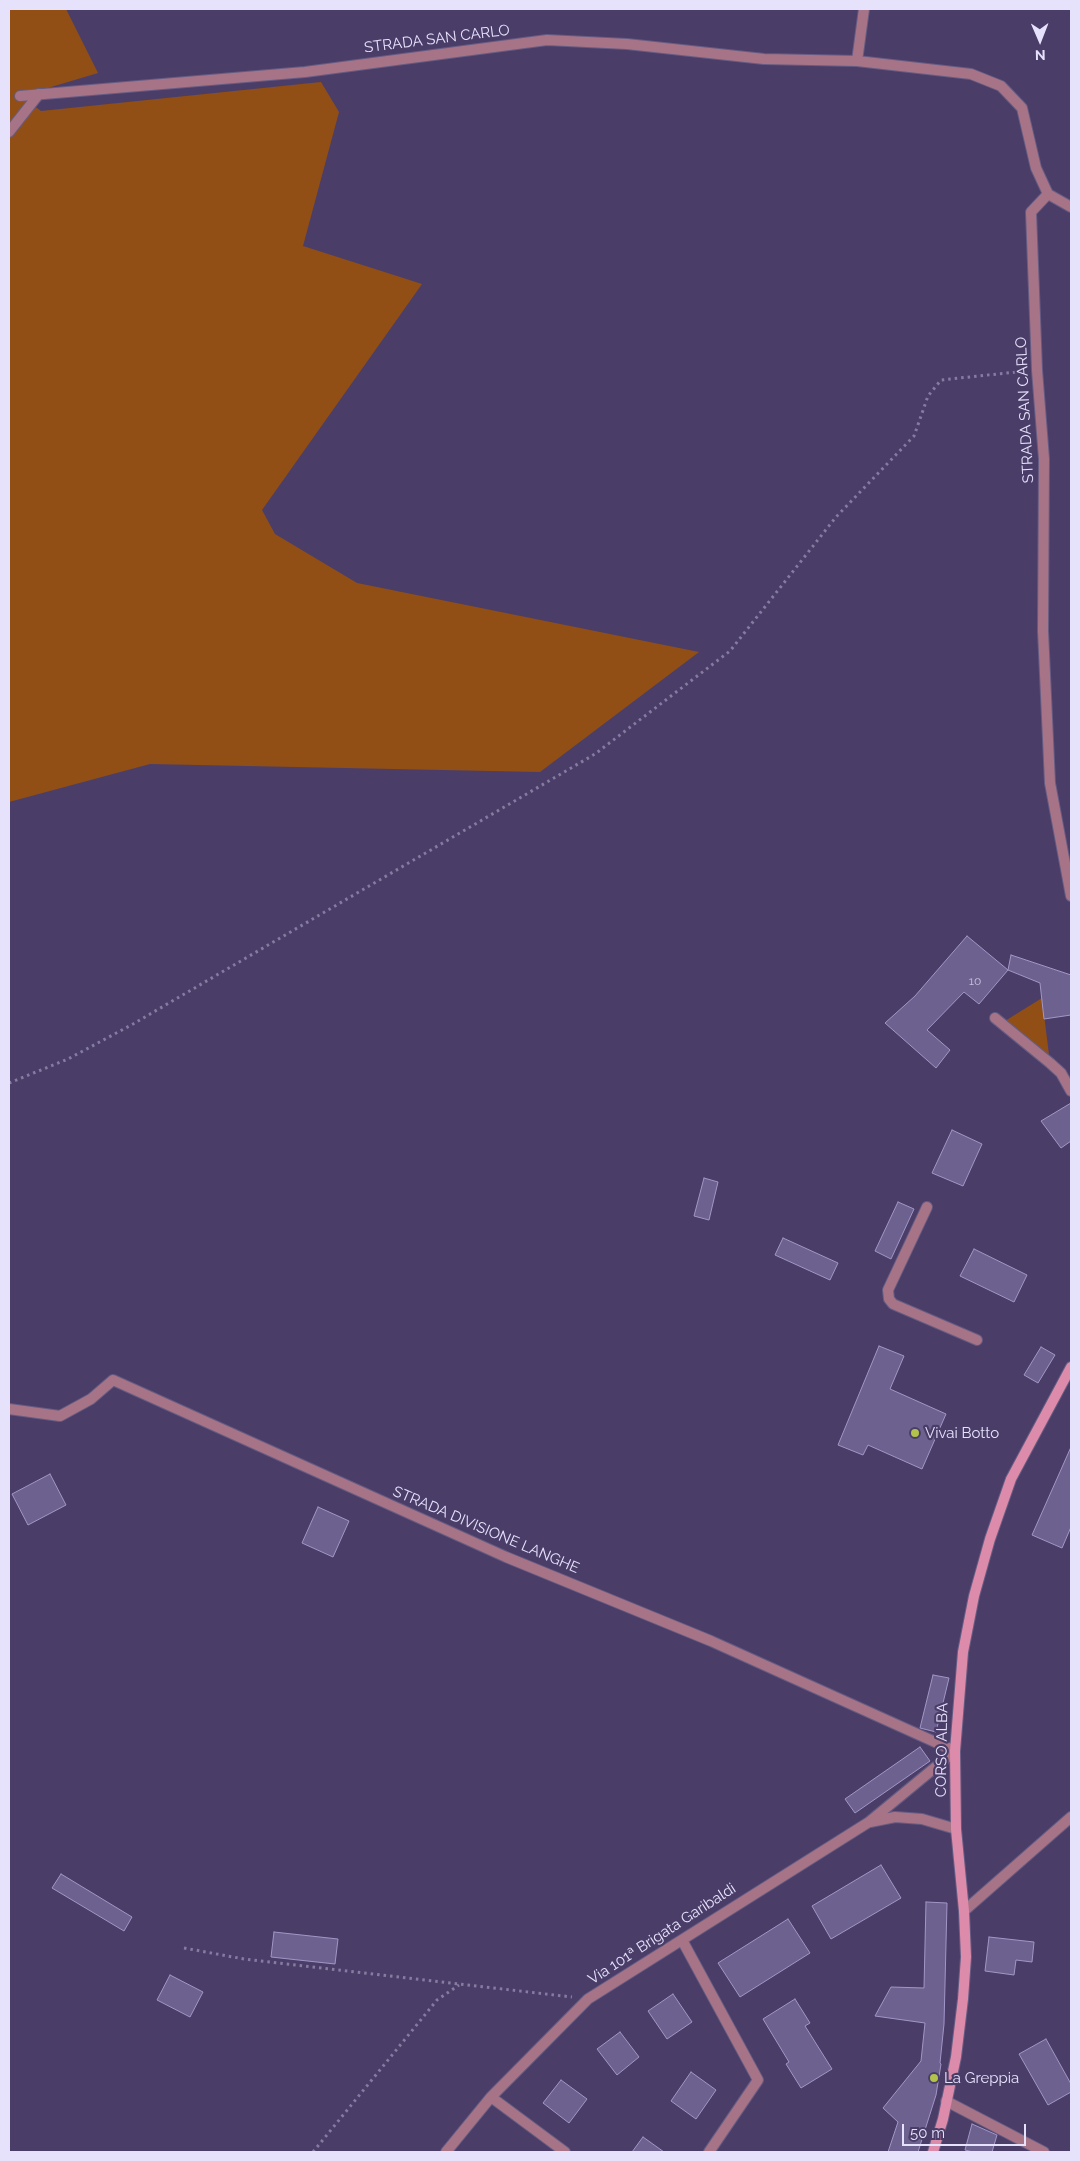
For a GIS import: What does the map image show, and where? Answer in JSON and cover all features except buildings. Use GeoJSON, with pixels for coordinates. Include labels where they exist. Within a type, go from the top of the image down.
{"type":"FeatureCollection","features":[{"type":"Feature","properties":{"kind":"street"},"geometry":{"type":"LineString","coordinates":[[857,62],[864,9]]}},
{"type":"Feature","properties":{"kind":"street","name":"STRADA SAN CARLO"},"geometry":{"type":"LineString","coordinates":[[20,96],[305,72],[547,40],[627,44],[764,59],[857,62],[971,74],[1001,86],[1022,108],[1036,168],[1048,194],[1031,212],[1037,370],[1044,459],[1043,631],[1050,783],[1071,896]]}},
{"type":"Feature","properties":{"kind":"street"},"geometry":{"type":"LineString","coordinates":[[9,132],[40,94]]}},
{"type":"Feature","properties":{"kind":"street"},"geometry":{"type":"LineString","coordinates":[[1048,194],[1071,207]]}},
{"type":"Feature","properties":{"kind":"street"},"geometry":{"type":"LineString","coordinates":[[995,1018],[1061,1073],[1071,1092]]}},
{"type":"Feature","properties":{"kind":"street"},"geometry":{"type":"LineString","coordinates":[[926,1207],[888,1290],[889,1299],[893,1304],[977,1340]]}},
{"type":"Feature","properties":{"kind":"street","name":"CORSO ALBA"},"geometry":{"type":"LineString","coordinates":[[933,2152],[956,2057],[966,1957],[964,1911],[956,1829],[955,1751],[963,1652],[974,1596],[990,1539],[1011,1479],[1071,1367]]}},
{"type":"Feature","properties":{"kind":"street","name":"STRADA DIVISIONE LANGHE"},"geometry":{"type":"LineString","coordinates":[[9,1409],[60,1416],[91,1398],[113,1380],[506,1557],[711,1641],[955,1751]]}},
{"type":"Feature","properties":{"kind":"street","name":"Via 101ª Brigata Garibaldi"},"geometry":{"type":"LineString","coordinates":[[446,2152],[490,2097],[588,1999],[869,1822],[955,1751]]}},
{"type":"Feature","properties":{"kind":"street","name":"Via 101ª Brigata Garibaldi"},"geometry":{"type":"LineString","coordinates":[[869,1822],[896,1817],[922,1819],[956,1829]]}},
{"type":"Feature","properties":{"kind":"street"},"geometry":{"type":"LineString","coordinates":[[964,1911],[1071,1817]]}},
{"type":"Feature","properties":{"kind":"street"},"geometry":{"type":"LineString","coordinates":[[682,1940],[758,2080],[709,2152]]}},
{"type":"Feature","properties":{"kind":"street"},"geometry":{"type":"LineString","coordinates":[[490,2097],[565,2152]]}},
{"type":"Feature","properties":{"kind":"street"},"geometry":{"type":"LineString","coordinates":[[946,2101],[1044,2152]]}},
{"type":"Feature","properties":{"kind":"path"},"geometry":{"type":"LineString","coordinates":[[9,1083],[68,1059],[134,1024],[595,754],[730,651],[836,517],[914,436],[928,396],[941,380],[1037,370]]}},
{"type":"Feature","properties":{"kind":"path"},"geometry":{"type":"LineString","coordinates":[[184,1948],[244,1959],[588,1999]]}},
{"type":"Feature","properties":{"kind":"path"},"geometry":{"type":"LineString","coordinates":[[313,2152],[437,2000],[459,1984]]}},
{"type":"Feature","properties":{"kind":"shaded area"},"geometry":{"type":"Polygon","coordinates":[[[9,9],[66,9],[98,73],[21,96],[41,111],[321,82],[339,112],[303,246],[422,284],[262,510],[275,534],[357,583],[699,652],[540,772],[150,764],[9,802],[9,9]]]}},
{"type":"Feature","properties":{"kind":"shaded area"},"geometry":{"type":"Polygon","coordinates":[[[1042,998],[1049,1055],[1005,1021],[1042,998]]]}},
{"type":"Feature","properties":{"kind":"place","name":"Vivai Botto"},"geometry":{"type":"Point","coordinates":[915,1433]}},
{"type":"Feature","properties":{"kind":"place","name":"La Greppia"},"geometry":{"type":"Point","coordinates":[934,2078]}}]}
